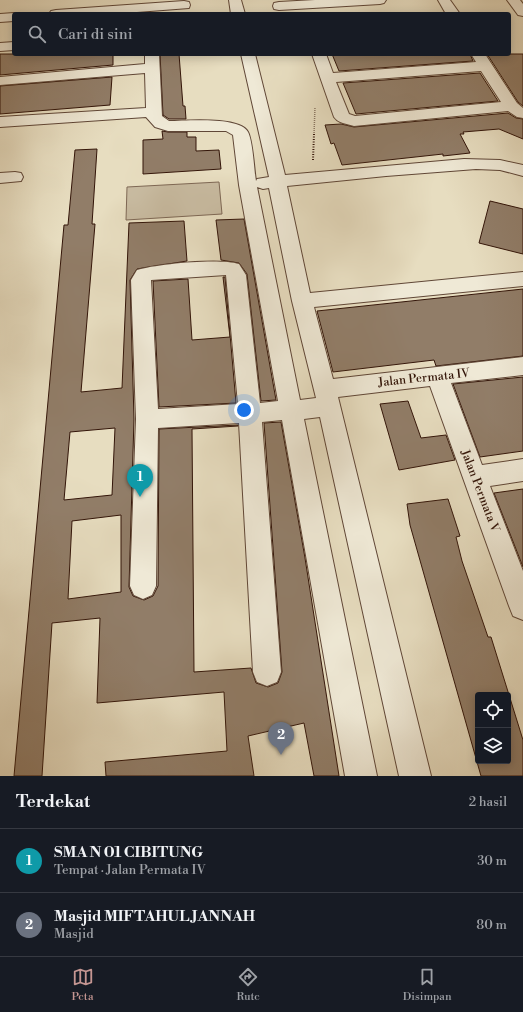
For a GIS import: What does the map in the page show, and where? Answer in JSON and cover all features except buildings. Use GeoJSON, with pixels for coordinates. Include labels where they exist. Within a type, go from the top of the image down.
{"type":"FeatureCollection","features":[{"type":"Feature","properties":{"kind":"street"},"geometry":{"type":"LineString","coordinates":[[235,0],[238,12]]}},
{"type":"Feature","properties":{"kind":"street"},"geometry":{"type":"LineString","coordinates":[[279,6],[304,10],[380,0]]}},
{"type":"Feature","properties":{"kind":"street"},"geometry":{"type":"LineString","coordinates":[[444,0],[452,12]]}},
{"type":"Feature","properties":{"kind":"street"},"geometry":{"type":"LineString","coordinates":[[513,0],[523,12]]}},
{"type":"Feature","properties":{"kind":"street"},"geometry":{"type":"LineString","coordinates":[[118,12],[149,11],[184,5]]}},
{"type":"Feature","properties":{"kind":"street"},"geometry":{"type":"LineString","coordinates":[[0,18],[12,17]]}},
{"type":"Feature","properties":{"kind":"street"},"geometry":{"type":"LineString","coordinates":[[0,47],[12,46]]}},
{"type":"Feature","properties":{"kind":"street"},"geometry":{"type":"LineString","coordinates":[[248,56],[278,185],[302,301],[327,398],[415,776]]}},
{"type":"Feature","properties":{"kind":"street"},"geometry":{"type":"LineString","coordinates":[[320,56],[342,117],[354,121],[517,110]]}},
{"type":"Feature","properties":{"kind":"street"},"geometry":{"type":"LineString","coordinates":[[328,78],[482,60],[517,110]]}},
{"type":"Feature","properties":{"kind":"street"},"geometry":{"type":"LineString","coordinates":[[0,81],[152,61],[154,117],[156,120],[168,126],[228,126],[241,133],[248,185],[361,776]]}},
{"type":"Feature","properties":{"kind":"street"},"geometry":{"type":"LineString","coordinates":[[0,122],[154,112]]}},
{"type":"Feature","properties":{"kind":"street"},"geometry":{"type":"LineString","coordinates":[[480,170],[496,163],[510,165],[523,171]]}},
{"type":"Feature","properties":{"kind":"street"},"geometry":{"type":"LineString","coordinates":[[248,185],[278,185],[480,170],[508,178],[523,185]]}},
{"type":"Feature","properties":{"kind":"street"},"geometry":{"type":"LineString","coordinates":[[278,185],[313,177],[370,177]]}},
{"type":"Feature","properties":{"kind":"street"},"geometry":{"type":"LineString","coordinates":[[143,586],[147,419],[141,280],[144,275],[150,273],[225,268],[232,270],[236,275],[250,413],[267,672]]}},
{"type":"Feature","properties":{"kind":"street"},"geometry":{"type":"LineString","coordinates":[[302,301],[523,279]]}},
{"type":"Feature","properties":{"kind":"street","name":"Jalan Permata IV"},"geometry":{"type":"LineString","coordinates":[[147,419],[292,410],[327,398],[436,376],[523,366]]}},
{"type":"Feature","properties":{"kind":"street","name":"Jalan Permata V"},"geometry":{"type":"LineString","coordinates":[[436,376],[523,606]]}},
{"type":"Feature","properties":{"kind":"street"},"geometry":{"type":"LineString","coordinates":[[474,477],[523,470]]}},
{"type":"Feature","properties":{"kind":"path"},"geometry":{"type":"LineString","coordinates":[[313,177],[315,103]]}},
{"type":"Feature","properties":{"kind":"shaded area"},"geometry":{"type":"Polygon","coordinates":[[[219,182],[222,214],[126,220],[127,187],[219,182]]]}},
{"type":"Feature","properties":{"kind":"place","name":"SMA N 01 CIBITUNG"},"geometry":{"type":"Point","coordinates":[140,497]}},
{"type":"Feature","properties":{"kind":"place","name":"Masjid MIFTAHUL JANNAH"},"geometry":{"type":"Point","coordinates":[281,755]}}]}
